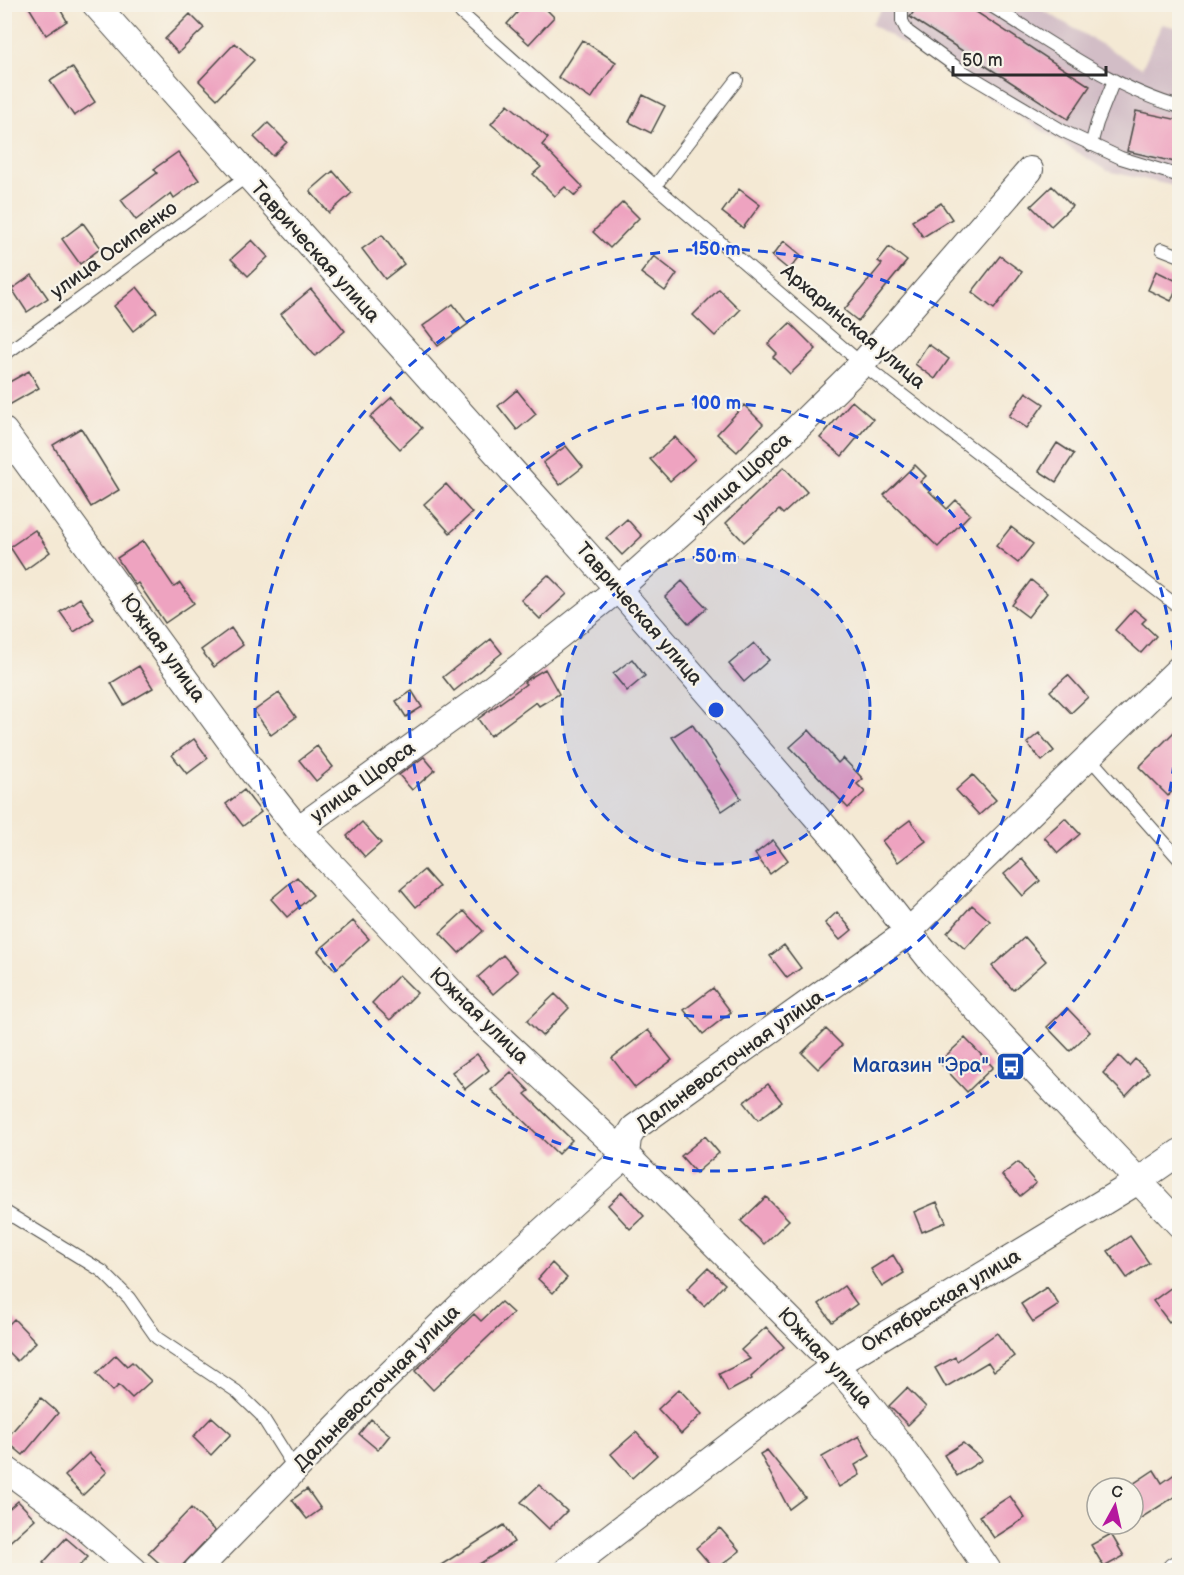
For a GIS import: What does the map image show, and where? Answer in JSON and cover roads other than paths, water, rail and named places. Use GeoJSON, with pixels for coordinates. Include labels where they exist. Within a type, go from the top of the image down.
{"type":"FeatureCollection","features":[{"type":"Feature","properties":{"kind":"street","name":"Таврическая улица"},"geometry":{"type":"LineString","coordinates":[[95,4],[618,589],[839,843],[933,963],[1179,1226]]}},
{"type":"Feature","properties":{"kind":"street","name":"улица Щорса"},"geometry":{"type":"LineString","coordinates":[[298,829],[476,701],[618,589],[788,436],[862,364],[1030,170]]}},
{"type":"Feature","properties":{"kind":"street","name":"Южная улица"},"geometry":{"type":"LineString","coordinates":[[4,431],[252,771],[298,829],[458,999],[626,1155],[836,1365],[911,1457],[988,1570]]}},
{"type":"Feature","properties":{"kind":"street","name":"Дальневосточная улица"},"geometry":{"type":"LineString","coordinates":[[196,1570],[358,1405],[464,1302],[626,1155],[627,1138],[634,1128],[909,931],[1179,668]]}},
{"type":"Feature","properties":{"kind":"street","name":"Октябрьская улица"},"geometry":{"type":"LineString","coordinates":[[567,1570],[836,1365],[1138,1181],[1179,1152]]}},
{"type":"Feature","properties":{"kind":"street"},"geometry":{"type":"LineString","coordinates":[[4,1468],[81,1524],[134,1570]]}},
{"type":"Feature","properties":{"kind":"street"},"geometry":{"type":"LineString","coordinates":[[1175,1570],[1179,1567]]}},
{"type":"Feature","properties":{"kind":"lane"},"geometry":{"type":"LineString","coordinates":[[904,4],[902,21],[907,32],[972,77],[1091,145],[1121,158],[1179,176]]}},
{"type":"Feature","properties":{"kind":"lane"},"geometry":{"type":"LineString","coordinates":[[988,4],[1114,80],[1161,102],[1179,107]]}},
{"type":"Feature","properties":{"kind":"lane","name":"Архаринская улица"},"geometry":{"type":"LineString","coordinates":[[460,13],[655,186],[862,364],[1179,608]]}},
{"type":"Feature","properties":{"kind":"lane"},"geometry":{"type":"LineString","coordinates":[[655,186],[737,80]]}},
{"type":"Feature","properties":{"kind":"lane"},"geometry":{"type":"LineString","coordinates":[[1091,145],[1114,80]]}},
{"type":"Feature","properties":{"kind":"lane","name":"улица Осипенко"},"geometry":{"type":"LineString","coordinates":[[4,355],[247,176]]}},
{"type":"Feature","properties":{"kind":"lane"},"geometry":{"type":"LineString","coordinates":[[1161,249],[1179,256]]}},
{"type":"Feature","properties":{"kind":"lane"},"geometry":{"type":"LineString","coordinates":[[1088,756],[1179,860]]}},
{"type":"Feature","properties":{"kind":"lane"},"geometry":{"type":"LineString","coordinates":[[4,1211],[102,1271],[129,1298],[157,1338],[236,1390],[261,1416],[295,1470]]}},
{"type":"Feature","properties":{"kind":"place","name":"Магазин \"Эра\""},"geometry":{"type":"Point","coordinates":[1010,1066]}}]}
